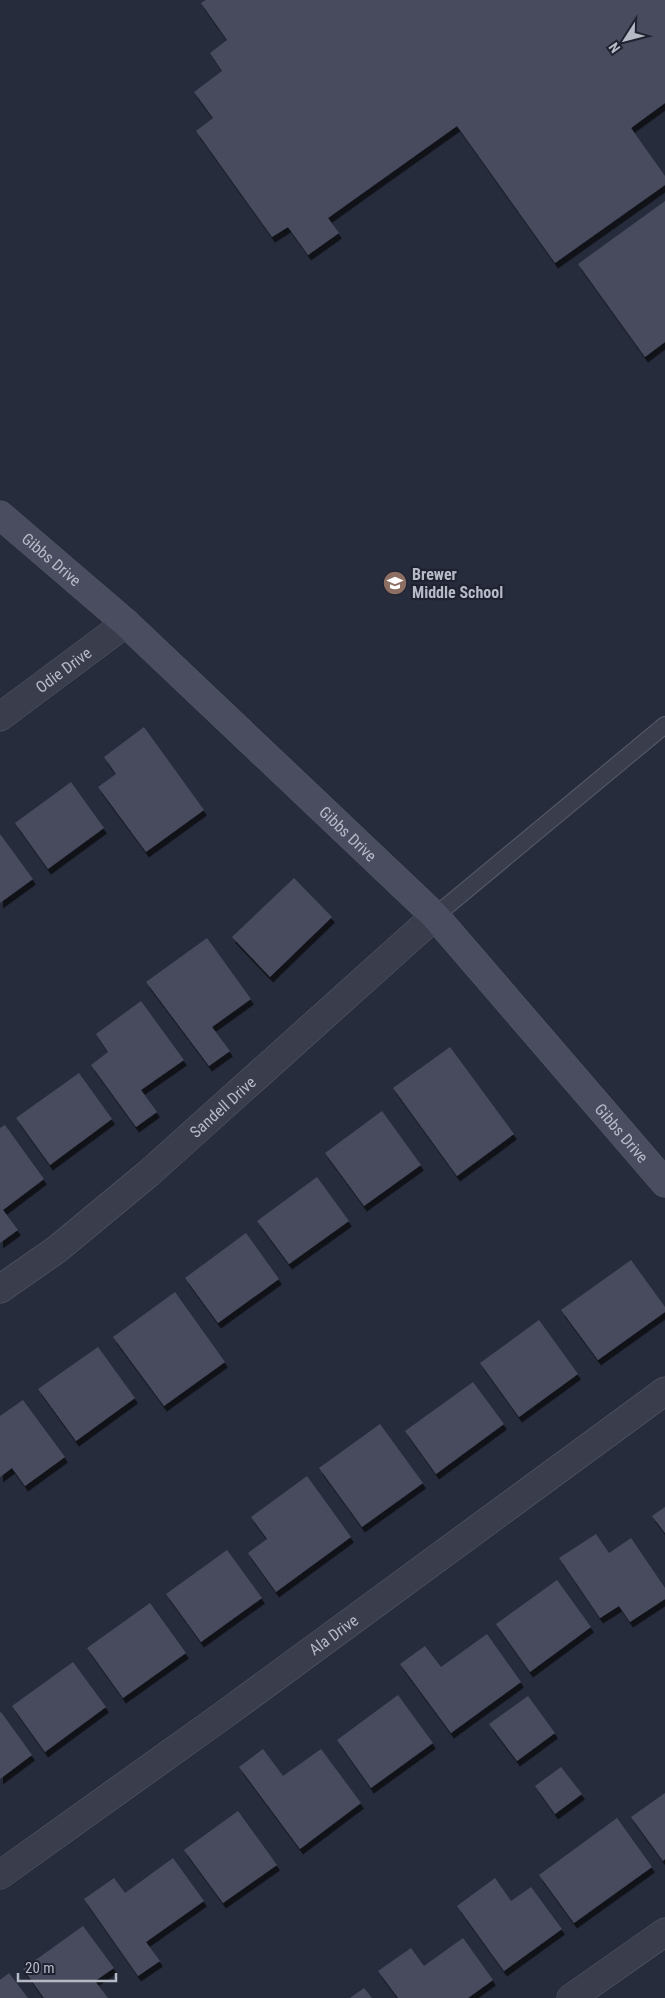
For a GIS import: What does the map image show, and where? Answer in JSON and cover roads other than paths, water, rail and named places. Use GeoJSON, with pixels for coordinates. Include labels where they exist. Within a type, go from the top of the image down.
{"type":"FeatureCollection","features":[{"type":"Feature","properties":{"kind":"street","name":"Gibbs Drive"},"geometry":{"type":"LineString","coordinates":[[0,515],[126,623],[435,916],[665,1183]]}},
{"type":"Feature","properties":{"kind":"street","name":"Odie Drive"},"geometry":{"type":"LineString","coordinates":[[0,717],[126,623]]}},
{"type":"Feature","properties":{"kind":"street","name":"Sandell Drive"},"geometry":{"type":"LineString","coordinates":[[0,1289],[56,1250],[149,1173],[435,916]]}},
{"type":"Feature","properties":{"kind":"street","name":"Ala Drive"},"geometry":{"type":"LineString","coordinates":[[0,1875],[233,1708],[665,1391]]}},
{"type":"Feature","properties":{"kind":"street"},"geometry":{"type":"LineString","coordinates":[[571,1998],[665,1932]]}},
{"type":"Feature","properties":{"kind":"lane"},"geometry":{"type":"LineString","coordinates":[[435,916],[665,725]]}},
{"type":"Feature","properties":{"kind":"place","name":"Brewer Middle School"},"geometry":{"type":"Point","coordinates":[395,583]}}]}
